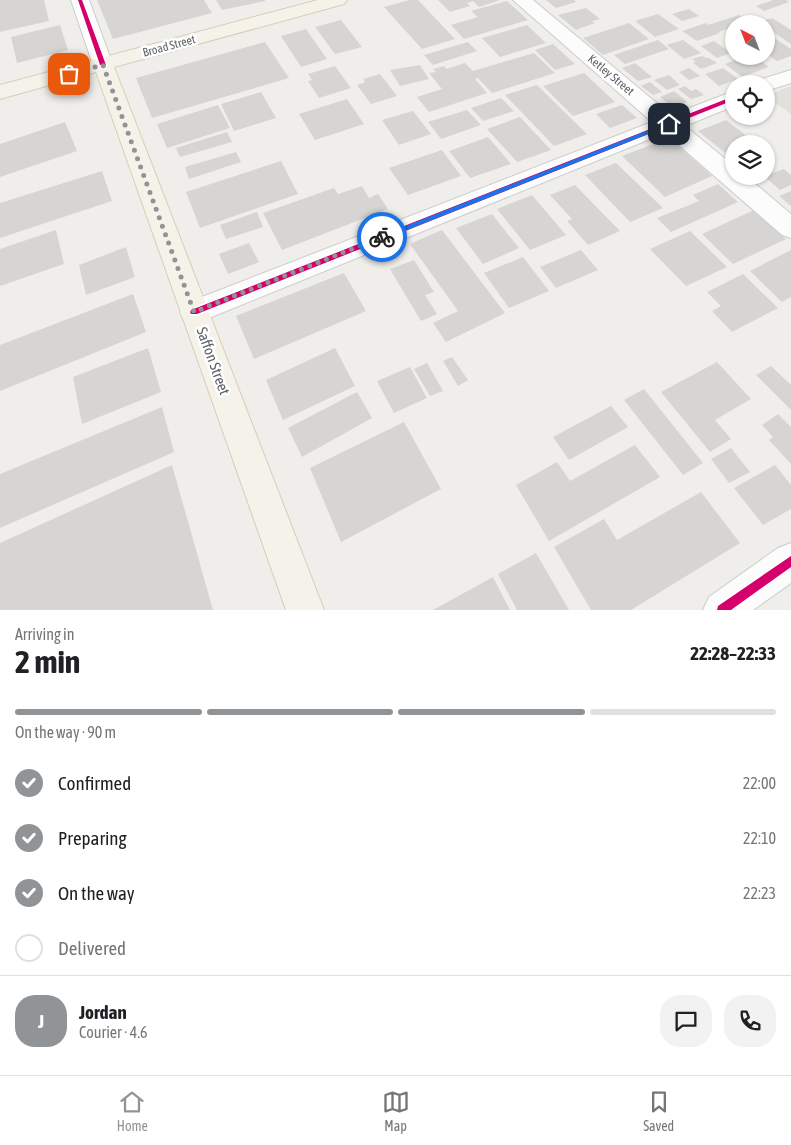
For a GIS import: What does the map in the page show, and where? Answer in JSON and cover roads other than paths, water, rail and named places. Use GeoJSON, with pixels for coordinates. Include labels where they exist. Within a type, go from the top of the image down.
{"type":"FeatureCollection","features":[{"type":"Feature","properties":{"kind":"main road","name":"Broad Street"},"geometry":{"type":"LineString","coordinates":[[0,92],[338,0]]}},
{"type":"Feature","properties":{"kind":"main road","name":"Saffon Street"},"geometry":{"type":"LineString","coordinates":[[103,65],[305,610]]}},
{"type":"Feature","properties":{"kind":"street","name":"Saffon Street"},"geometry":{"type":"LineString","coordinates":[[80,0],[103,65]]}},
{"type":"Feature","properties":{"kind":"street","name":"Ketley Street"},"geometry":{"type":"LineString","coordinates":[[522,0],[791,228]]}},
{"type":"Feature","properties":{"kind":"street"},"geometry":{"type":"LineString","coordinates":[[775,82],[791,76]]}},
{"type":"Feature","properties":{"kind":"street"},"geometry":{"type":"LineString","coordinates":[[194,312],[725,102]]}},
{"type":"Feature","properties":{"kind":"street"},"geometry":{"type":"LineString","coordinates":[[722,610],[791,561]]}}]}
